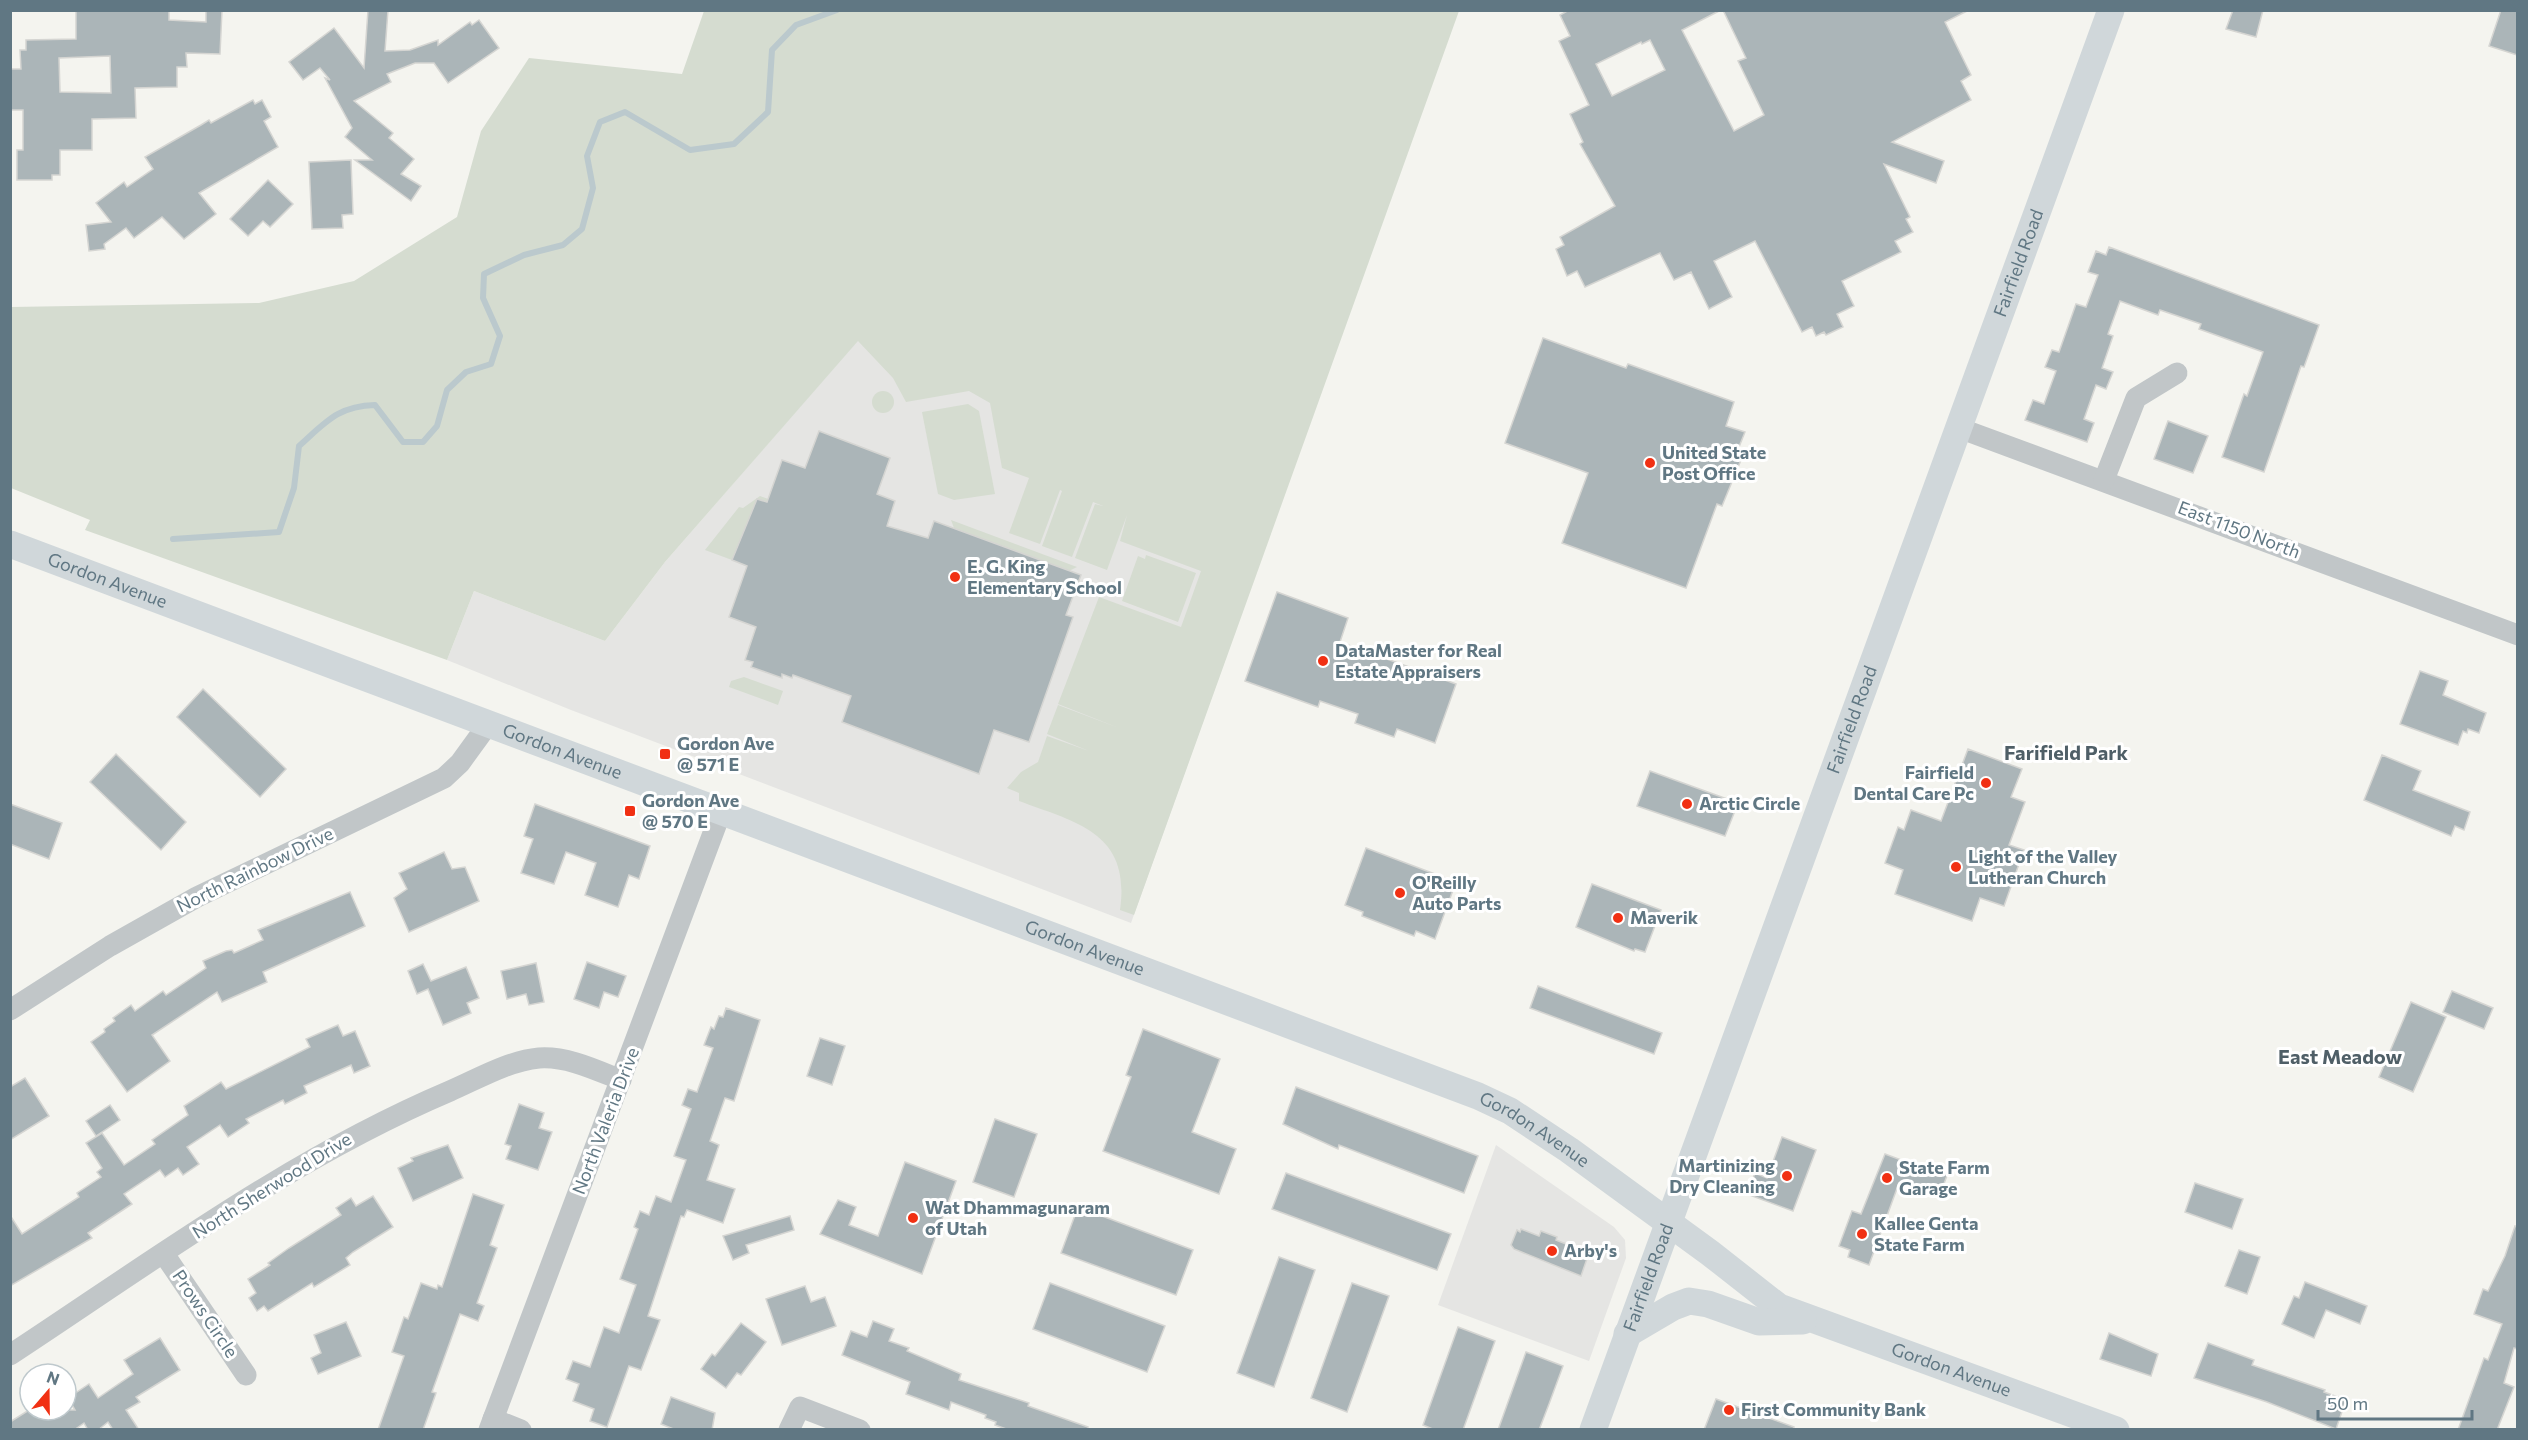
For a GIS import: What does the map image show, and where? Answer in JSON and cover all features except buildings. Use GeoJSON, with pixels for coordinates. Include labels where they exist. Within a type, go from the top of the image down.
{"type":"FeatureCollection","features":[{"type":"Feature","properties":{"kind":"main road","name":"Fairfield Road"},"geometry":{"type":"LineString","coordinates":[[1593,1430],[2111,10]]}},
{"type":"Feature","properties":{"kind":"main road","name":"Gordon Avenue"},"geometry":{"type":"LineString","coordinates":[[10,544],[1497,1104],[1551,1138],[1669,1222],[1772,1303],[1813,1321],[2116,1430]]}},
{"type":"Feature","properties":{"kind":"main road"},"geometry":{"type":"LineString","coordinates":[[1627,1334],[1673,1307],[1689,1301],[1708,1304],[1759,1322],[1813,1321]]}},
{"type":"Feature","properties":{"kind":"street"},"geometry":{"type":"LineString","coordinates":[[2104,480],[2136,398],[2176,373]]}},
{"type":"Feature","properties":{"kind":"street","name":"East 1150 North"},"geometry":{"type":"LineString","coordinates":[[1959,428],[2517,635]]}},
{"type":"Feature","properties":{"kind":"street","name":"North Rainbow Drive"},"geometry":{"type":"LineString","coordinates":[[10,1010],[110,946],[197,897],[444,778],[460,764],[489,723]]}},
{"type":"Feature","properties":{"kind":"street","name":"North Valeria Drive"},"geometry":{"type":"LineString","coordinates":[[491,1424],[721,812]]}},
{"type":"Feature","properties":{"kind":"street","name":"North Sherwood Drive"},"geometry":{"type":"LineString","coordinates":[[10,1355],[322,1152],[416,1106],[500,1069],[529,1059],[553,1058],[621,1080]]}},
{"type":"Feature","properties":{"kind":"street","name":"Prows Circle"},"geometry":{"type":"LineString","coordinates":[[164,1254],[246,1375]]}},
{"type":"Feature","properties":{"kind":"street"},"geometry":{"type":"LineString","coordinates":[[789,1430],[800,1407],[860,1430]]}},
{"type":"Feature","properties":{"kind":"street"},"geometry":{"type":"LineString","coordinates":[[491,1424],[521,1430]]}},
{"type":"Feature","properties":{"kind":"shaded area"},"geometry":{"type":"Polygon","coordinates":[[[704,11],[1459,11],[1134,915],[1120,910],[1121,884],[1117,864],[1108,847],[1096,835],[1061,816],[1019,801],[1019,793],[1007,788],[1021,772],[1038,762],[1047,736],[1089,751],[1047,734],[1058,705],[1119,728],[1058,704],[1099,597],[1181,627],[1201,571],[1120,541],[1127,515],[1107,570],[1075,558],[1095,504],[1103,506],[1093,502],[1072,557],[1042,546],[1062,491],[1060,490],[1040,544],[1009,533],[1029,478],[1002,468],[990,403],[969,391],[906,402],[893,378],[858,341],[665,562],[605,641],[474,591],[447,660],[85,530],[90,520],[11,488],[11,307],[259,303],[354,281],[457,217],[481,131],[529,58],[682,74],[704,11]]]}},
{"type":"Feature","properties":{"kind":"shaded area","name":"E. G. King Elementary School"},"geometry":{"type":"Polygon","coordinates":[[[1374,244],[1131,923],[571,710],[447,660],[474,591],[605,641],[665,562],[894,299],[1374,244]]]}},
{"type":"Feature","properties":{"kind":"shaded area"},"geometry":{"type":"Polygon","coordinates":[[[883,391],[891,394],[894,402],[891,410],[883,413],[875,410],[872,402],[875,394],[883,391]]]}},
{"type":"Feature","properties":{"kind":"shaded area"},"geometry":{"type":"Polygon","coordinates":[[[968,404],[979,411],[995,494],[954,500],[938,494],[922,412],[968,404]]]}},
{"type":"Feature","properties":{"kind":"shaded area"},"geometry":{"type":"Polygon","coordinates":[[[760,496],[791,507],[789,511],[757,499],[732,560],[705,550],[739,507],[743,508],[760,496]]]}},
{"type":"Feature","properties":{"kind":"shaded area"},"geometry":{"type":"Polygon","coordinates":[[[951,520],[1077,567],[1069,571],[954,528],[951,520]]]}},
{"type":"Feature","properties":{"kind":"shaded area"},"geometry":{"type":"Polygon","coordinates":[[[1146,555],[1196,573],[1178,622],[1122,601],[1138,556],[1145,559],[1146,555]]]}},
{"type":"Feature","properties":{"kind":"shaded area"},"geometry":{"type":"Polygon","coordinates":[[[744,677],[783,691],[778,705],[729,687],[731,681],[744,677]]]}},
{"type":"Feature","properties":{"kind":"shaded area"},"geometry":{"type":"Polygon","coordinates":[[[1496,1145],[1614,1227],[1625,1240],[1626,1258],[1589,1361],[1438,1305],[1496,1145]]]}},
{"type":"Feature","properties":{"kind":"waterway"},"geometry":{"type":"LineString","coordinates":[[173,539],[279,532],[294,488],[299,446],[333,417],[351,408],[375,405],[403,442],[423,442],[437,426],[447,390],[466,372],[491,364],[500,336],[483,298],[484,274],[524,255],[563,245],[582,229],[593,188],[587,156],[600,122],[625,112],[690,150],[734,144],[768,112],[772,50],[796,25],[837,10]]}},
{"type":"Feature","properties":{"kind":"place","name":"United State Post Office"},"geometry":{"type":"Point","coordinates":[1650,463]}},
{"type":"Feature","properties":{"kind":"place","name":"E. G. King Elementary School"},"geometry":{"type":"Point","coordinates":[955,577]}},
{"type":"Feature","properties":{"kind":"place","name":"DataMaster for Real Estate Appraisers"},"geometry":{"type":"Point","coordinates":[1323,661]}},
{"type":"Feature","properties":{"kind":"place","name":"Gordon Ave @ 571 E"},"geometry":{"type":"Point","coordinates":[665,754]}},
{"type":"Feature","properties":{"kind":"place","name":"Fairfield Dental Care Pc"},"geometry":{"type":"Point","coordinates":[1986,783]}},
{"type":"Feature","properties":{"kind":"place","name":"Arctic Circle"},"geometry":{"type":"Point","coordinates":[1687,804]}},
{"type":"Feature","properties":{"kind":"place","name":"Gordon Ave @ 570 E"},"geometry":{"type":"Point","coordinates":[630,811]}},
{"type":"Feature","properties":{"kind":"place","name":"Light of the Valley Lutheran Church"},"geometry":{"type":"Point","coordinates":[1956,867]}},
{"type":"Feature","properties":{"kind":"place","name":"O'Reilly Auto Parts"},"geometry":{"type":"Point","coordinates":[1400,893]}},
{"type":"Feature","properties":{"kind":"place","name":"Maverik"},"geometry":{"type":"Point","coordinates":[1618,918]}},
{"type":"Feature","properties":{"kind":"place","name":"Martinizing Dry Cleaning"},"geometry":{"type":"Point","coordinates":[1787,1176]}},
{"type":"Feature","properties":{"kind":"place","name":"State Farm Garage"},"geometry":{"type":"Point","coordinates":[1887,1178]}},
{"type":"Feature","properties":{"kind":"place","name":"Wat Dhammagunaram of Utah"},"geometry":{"type":"Point","coordinates":[913,1218]}},
{"type":"Feature","properties":{"kind":"place","name":"Kallee Genta State Farm"},"geometry":{"type":"Point","coordinates":[1862,1234]}},
{"type":"Feature","properties":{"kind":"place","name":"Arby's"},"geometry":{"type":"Point","coordinates":[1552,1251]}},
{"type":"Feature","properties":{"kind":"place","name":"First Community Bank"},"geometry":{"type":"Point","coordinates":[1729,1410]}},
{"type":"Feature","properties":{"kind":"district","name":"Farifield Park"},"geometry":{"type":"Point","coordinates":[2066,753]}},
{"type":"Feature","properties":{"kind":"district","name":"East Meadow"},"geometry":{"type":"Point","coordinates":[2340,1057]}}]}
